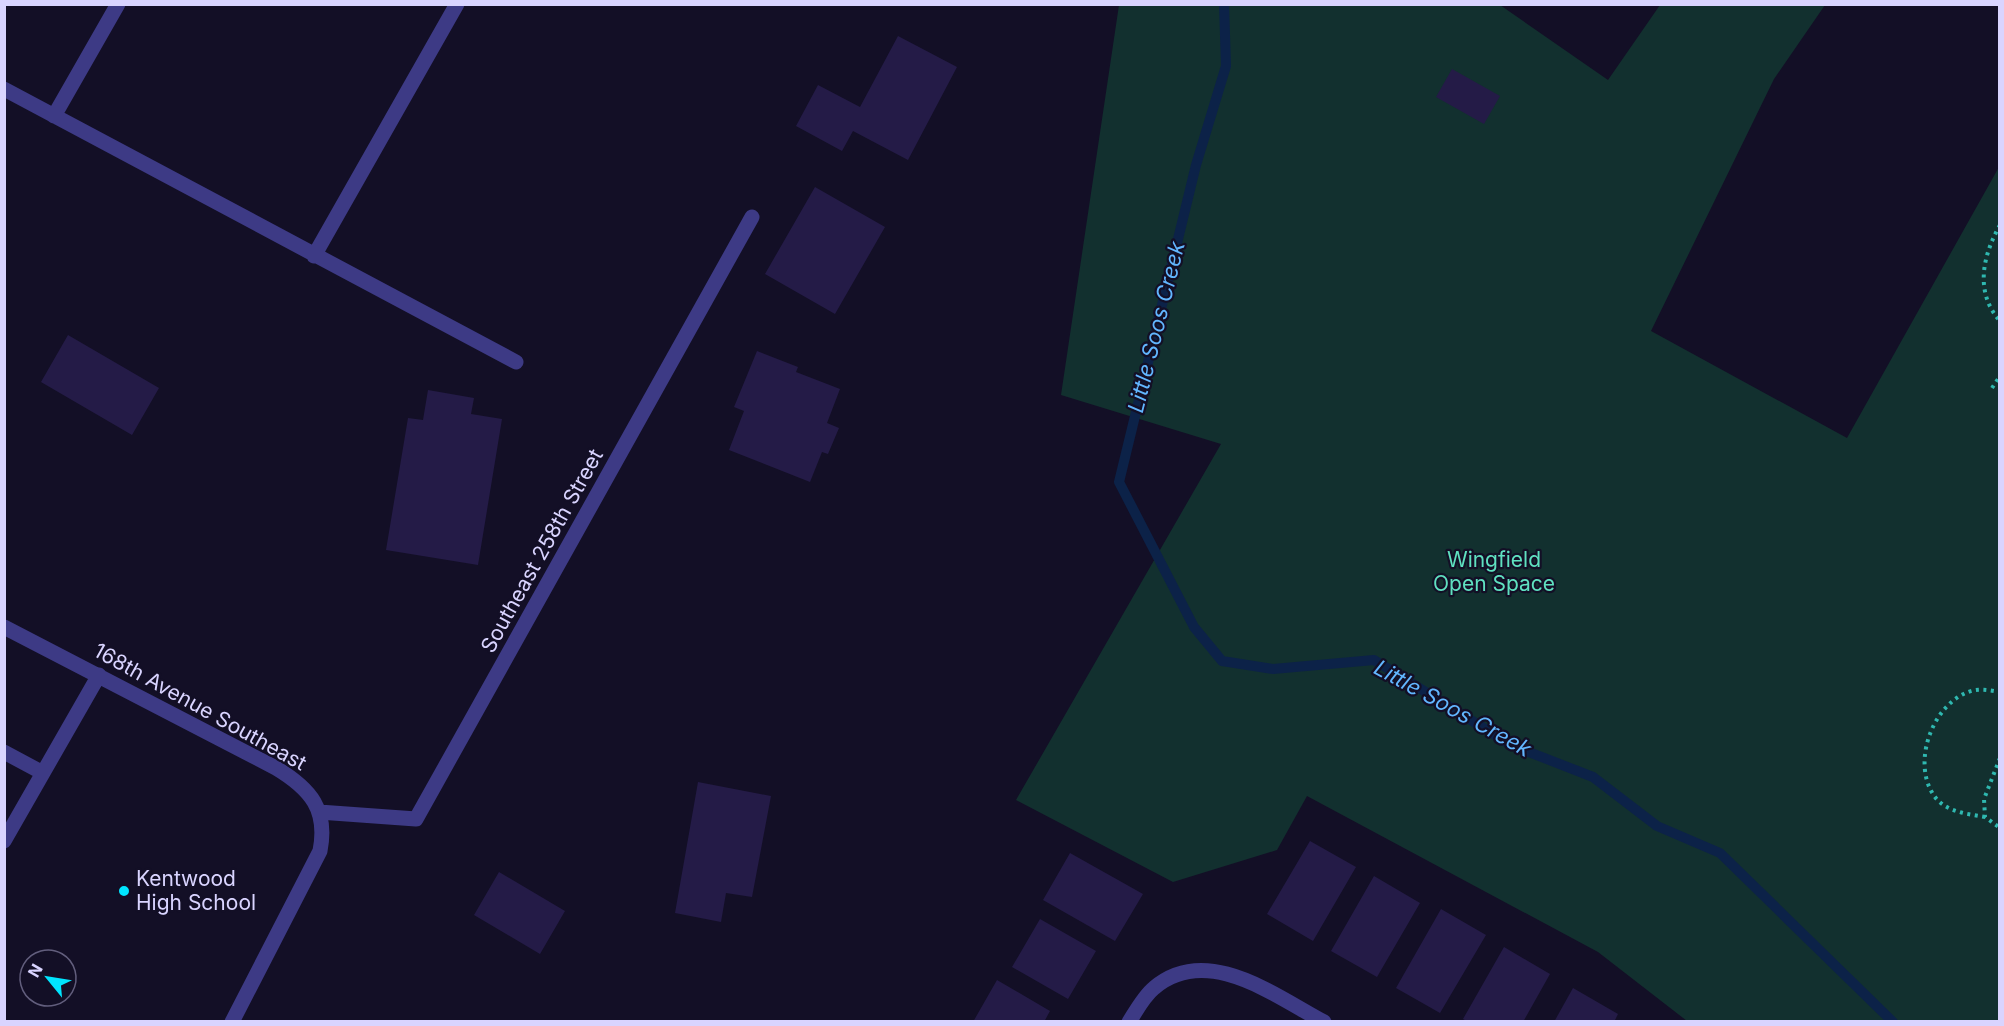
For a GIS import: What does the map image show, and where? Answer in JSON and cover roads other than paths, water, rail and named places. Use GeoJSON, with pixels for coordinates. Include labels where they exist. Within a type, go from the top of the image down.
{"type":"FeatureCollection","features":[{"type":"Feature","properties":{"kind":"street"},"geometry":{"type":"LineString","coordinates":[[54,116],[118,4]]}},
{"type":"Feature","properties":{"kind":"street"},"geometry":{"type":"LineString","coordinates":[[314,256],[457,4]]}},
{"type":"Feature","properties":{"kind":"street"},"geometry":{"type":"LineString","coordinates":[[4,89],[516,362]]}},
{"type":"Feature","properties":{"kind":"street","name":"Southeast 258th Street"},"geometry":{"type":"LineString","coordinates":[[320,812],[416,819],[752,218]]}},
{"type":"Feature","properties":{"kind":"street","name":"168th Avenue Southeast"},"geometry":{"type":"LineString","coordinates":[[4,627],[299,782],[320,812]]}},
{"type":"Feature","properties":{"kind":"street"},"geometry":{"type":"LineString","coordinates":[[4,841],[99,675]]}},
{"type":"Feature","properties":{"kind":"street"},"geometry":{"type":"LineString","coordinates":[[4,752],[43,773]]}},
{"type":"Feature","properties":{"kind":"street"},"geometry":{"type":"LineString","coordinates":[[232,1022],[320,851],[324,831],[320,812]]}},
{"type":"Feature","properties":{"kind":"street"},"geometry":{"type":"LineString","coordinates":[[1129,1022],[1154,988],[1186,971],[1220,971],[1239,977],[1324,1022]]}},
{"type":"Feature","properties":{"kind":"waterway","name":"Little Soos Creek"},"geometry":{"type":"LineString","coordinates":[[1224,4],[1226,66],[1196,165],[1119,482],[1194,627],[1222,661],[1273,669],[1374,660],[1511,745],[1593,777],[1657,826],[1720,853],[1893,1022]]}},
{"type":"Feature","properties":{"kind":"place","name":"Kentwood High School"},"geometry":{"type":"Point","coordinates":[124,891]}},
{"type":"Feature","properties":{"kind":"park label","name":"Wingfield Open Space"},"geometry":{"type":"Point","coordinates":[1494,572]}}]}
